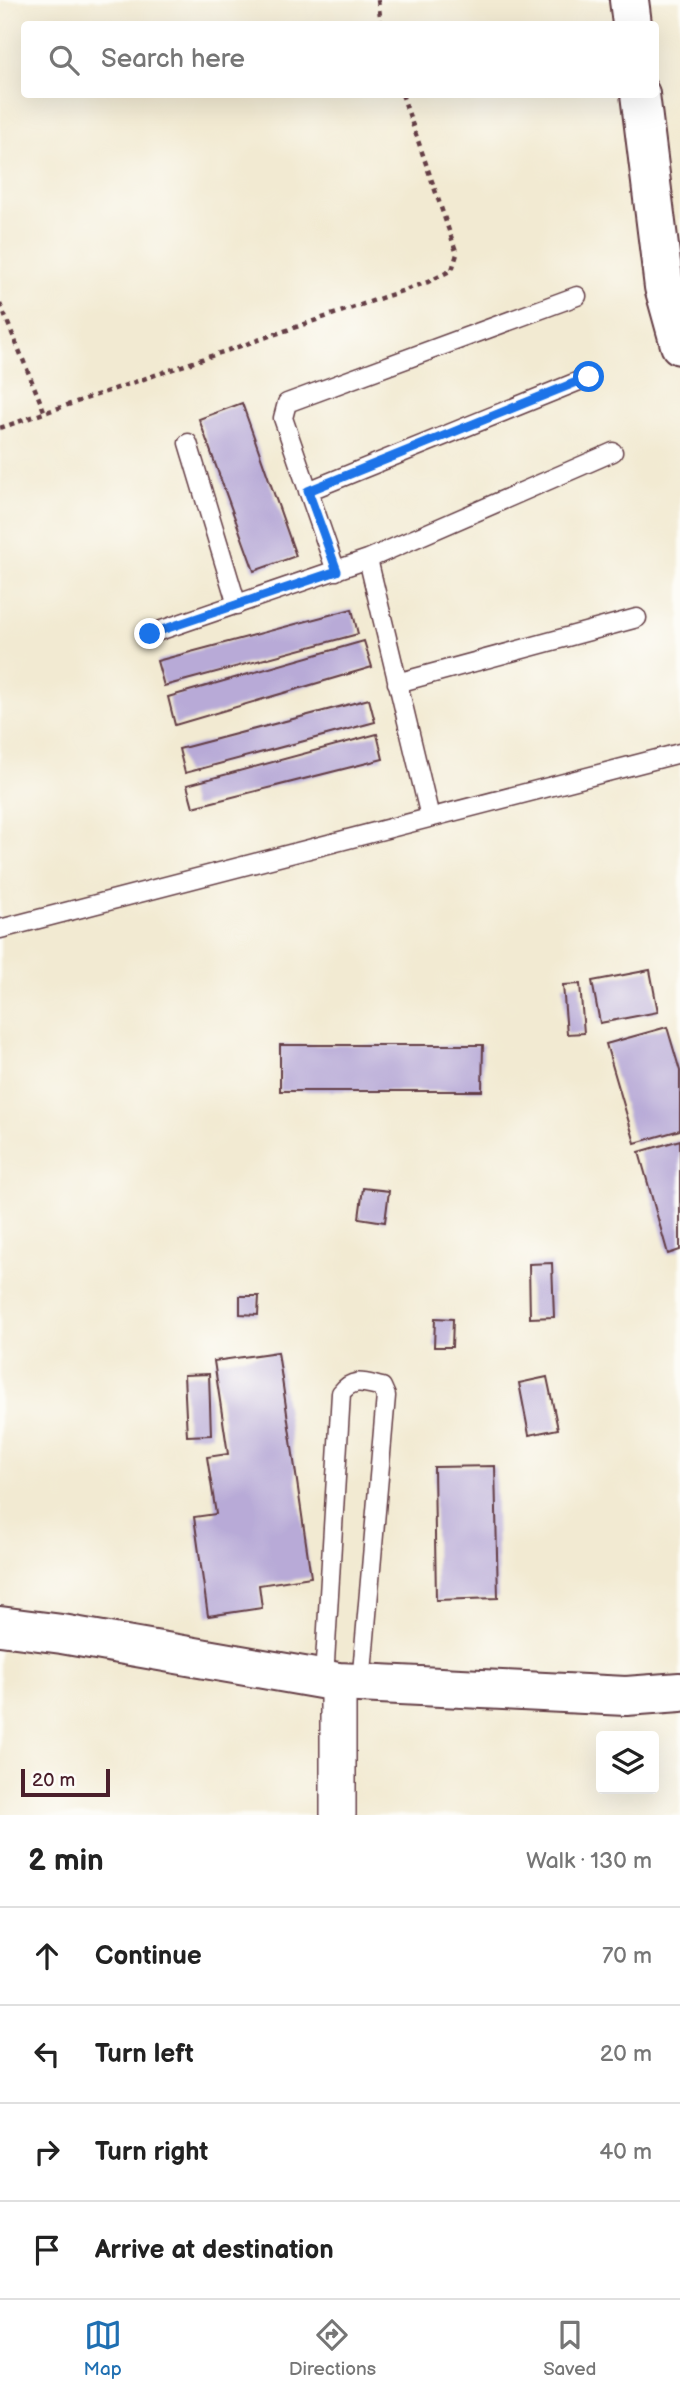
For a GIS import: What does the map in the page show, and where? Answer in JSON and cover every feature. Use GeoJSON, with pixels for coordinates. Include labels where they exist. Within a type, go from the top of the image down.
{"type":"FeatureCollection","features":[{"type":"Feature","properties":{"kind":"street"},"geometry":{"type":"LineString","coordinates":[[629,0],[632,21]]}},
{"type":"Feature","properties":{"kind":"street"},"geometry":{"type":"LineString","coordinates":[[641,98],[680,345]]}},
{"type":"Feature","properties":{"kind":"street"},"geometry":{"type":"LineString","coordinates":[[0,1626],[341,1681],[626,1696],[680,1692]]}},
{"type":"Feature","properties":{"kind":"street"},"geometry":{"type":"LineString","coordinates":[[338,1815],[341,1681]]}},
{"type":"Feature","properties":{"kind":"lane"},"geometry":{"type":"LineString","coordinates":[[337,571],[283,418],[287,403],[577,296]]}},
{"type":"Feature","properties":{"kind":"lane"},"geometry":{"type":"LineString","coordinates":[[308,491],[589,377]]}},
{"type":"Feature","properties":{"kind":"lane"},"geometry":{"type":"LineString","coordinates":[[188,443],[237,605]]}},
{"type":"Feature","properties":{"kind":"lane"},"geometry":{"type":"LineString","coordinates":[[150,634],[368,559],[613,452]]}},
{"type":"Feature","properties":{"kind":"lane"},"geometry":{"type":"LineString","coordinates":[[368,559],[430,817]]}},
{"type":"Feature","properties":{"kind":"lane"},"geometry":{"type":"LineString","coordinates":[[397,683],[637,618]]}},
{"type":"Feature","properties":{"kind":"lane"},"geometry":{"type":"LineString","coordinates":[[0,929],[680,753]]}},
{"type":"Feature","properties":{"kind":"lane"},"geometry":{"type":"LineString","coordinates":[[355,1381],[382,1387],[386,1396],[341,1681],[341,1393],[347,1384],[355,1381]]}},
{"type":"Feature","properties":{"kind":"path"},"geometry":{"type":"LineString","coordinates":[[378,0],[381,21]]}},
{"type":"Feature","properties":{"kind":"path"},"geometry":{"type":"LineString","coordinates":[[0,428],[428,282],[452,270],[457,254],[403,98]]}},
{"type":"Feature","properties":{"kind":"path"},"geometry":{"type":"LineString","coordinates":[[0,304],[45,413]]}},
{"type":"Feature","properties":{"kind":"building"},"geometry":{"type":"Polygon","coordinates":[[[242,403],[296,556],[254,571],[199,419],[242,403]]]}},
{"type":"Feature","properties":{"kind":"building"},"geometry":{"type":"Polygon","coordinates":[[[352,609],[358,634],[164,686],[157,661],[352,609]]]}},
{"type":"Feature","properties":{"kind":"building"},"geometry":{"type":"Polygon","coordinates":[[[364,641],[372,667],[175,725],[168,697],[364,641]]]}},
{"type":"Feature","properties":{"kind":"building"},"geometry":{"type":"Polygon","coordinates":[[[369,699],[375,722],[185,773],[179,749],[369,699]]]}},
{"type":"Feature","properties":{"kind":"building"},"geometry":{"type":"Polygon","coordinates":[[[377,734],[383,759],[193,807],[187,785],[377,734]]]}},
{"type":"Feature","properties":{"kind":"building"},"geometry":{"type":"Polygon","coordinates":[[[650,970],[658,1012],[600,1023],[592,981],[650,970]]]}},
{"type":"Feature","properties":{"kind":"building"},"geometry":{"type":"Polygon","coordinates":[[[580,984],[584,1033],[567,1034],[563,985],[580,984]]]}},
{"type":"Feature","properties":{"kind":"building"},"geometry":{"type":"Polygon","coordinates":[[[667,1027],[680,1071],[680,1130],[635,1143],[606,1044],[667,1027]]]}},
{"type":"Feature","properties":{"kind":"building"},"geometry":{"type":"Polygon","coordinates":[[[280,1045],[483,1045],[482,1091],[280,1091],[280,1045]]]}},
{"type":"Feature","properties":{"kind":"building"},"geometry":{"type":"Polygon","coordinates":[[[680,1140],[680,1250],[668,1254],[639,1152],[680,1140]]]}},
{"type":"Feature","properties":{"kind":"building"},"geometry":{"type":"Polygon","coordinates":[[[363,1188],[389,1191],[385,1222],[359,1218],[363,1188]]]}},
{"type":"Feature","properties":{"kind":"building"},"geometry":{"type":"Polygon","coordinates":[[[552,1263],[554,1317],[530,1318],[529,1264],[552,1263]]]}},
{"type":"Feature","properties":{"kind":"building"},"geometry":{"type":"Polygon","coordinates":[[[240,1296],[259,1296],[258,1315],[240,1314],[240,1296]]]}},
{"type":"Feature","properties":{"kind":"building"},"geometry":{"type":"Polygon","coordinates":[[[435,1318],[453,1319],[452,1347],[434,1347],[435,1318]]]}},
{"type":"Feature","properties":{"kind":"building"},"geometry":{"type":"Polygon","coordinates":[[[278,1352],[311,1577],[259,1585],[262,1608],[208,1616],[194,1517],[216,1514],[207,1457],[228,1454],[214,1361],[278,1352]]]}},
{"type":"Feature","properties":{"kind":"building"},"geometry":{"type":"Polygon","coordinates":[[[209,1374],[211,1435],[187,1436],[184,1375],[209,1374]]]}},
{"type":"Feature","properties":{"kind":"building"},"geometry":{"type":"Polygon","coordinates":[[[547,1377],[558,1429],[529,1435],[519,1383],[547,1377]]]}},
{"type":"Feature","properties":{"kind":"building"},"geometry":{"type":"Polygon","coordinates":[[[495,1466],[498,1598],[436,1600],[434,1467],[495,1466]]]}},
{"type":"Feature","properties":{"kind":"route"},"geometry":{"type":"LineString","coordinates":[[150,634],[337,571],[308,491],[589,377]]}}]}
